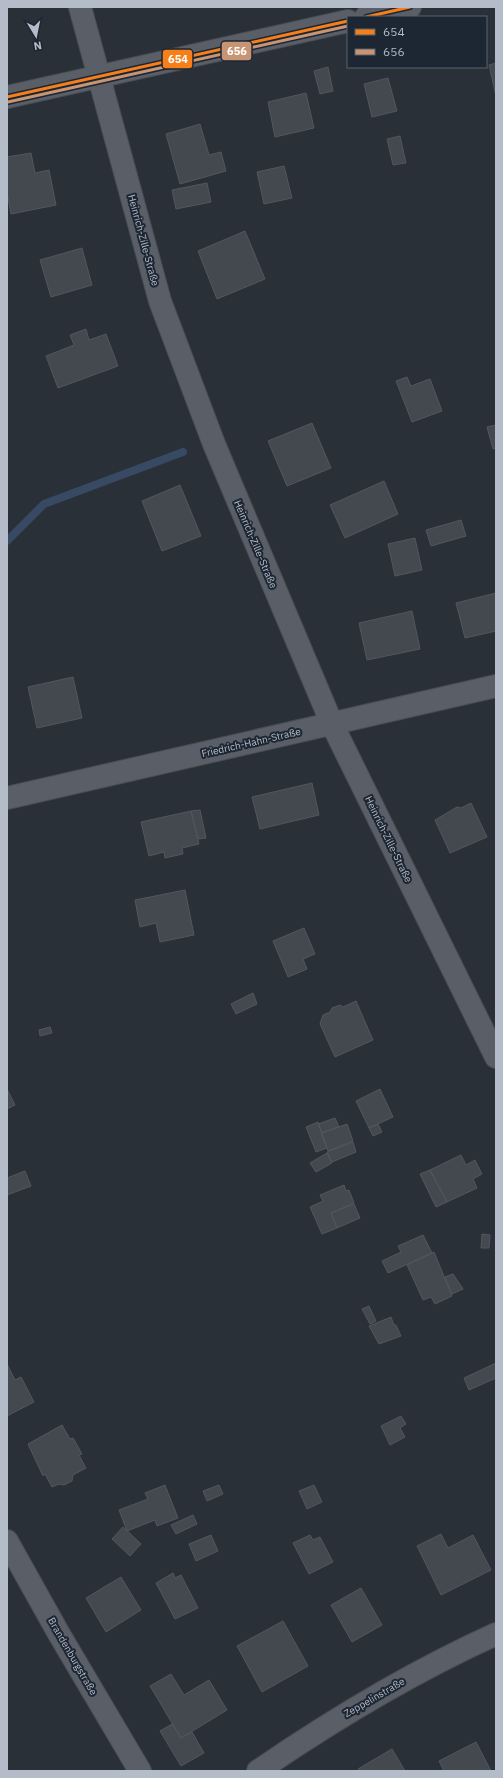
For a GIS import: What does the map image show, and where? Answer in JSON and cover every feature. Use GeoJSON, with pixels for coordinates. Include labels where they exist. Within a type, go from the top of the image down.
{"type":"FeatureCollection","features":[{"type":"Feature","properties":{"kind":"street","name":"Heinrich-Zille-Straße"},"geometry":{"type":"LineString","coordinates":[[80,7],[160,301],[214,444],[332,724],[496,1056]]}},
{"type":"Feature","properties":{"kind":"street"},"geometry":{"type":"LineString","coordinates":[[370,16],[410,7]]}},
{"type":"Feature","properties":{"kind":"street"},"geometry":{"type":"LineString","coordinates":[[7,97],[347,21]]}},
{"type":"Feature","properties":{"kind":"street","name":"Friedrich-Hahn-Straße"},"geometry":{"type":"LineString","coordinates":[[7,798],[496,686]]}},
{"type":"Feature","properties":{"kind":"street","name":"Brandenburgstraße"},"geometry":{"type":"LineString","coordinates":[[7,1541],[59,1634],[140,1771]]}},
{"type":"Feature","properties":{"kind":"street","name":"Zeppelinstraße"},"geometry":{"type":"LineString","coordinates":[[258,1771],[312,1734],[384,1690],[496,1634]]}},
{"type":"Feature","properties":{"kind":"building"},"geometry":{"type":"Polygon","coordinates":[[[496,63],[496,96],[489,65],[496,63]]]}},
{"type":"Feature","properties":{"kind":"building"},"geometry":{"type":"Polygon","coordinates":[[[328,67],[333,91],[320,94],[314,71],[328,67]]]}},
{"type":"Feature","properties":{"kind":"building"},"geometry":{"type":"Polygon","coordinates":[[[388,78],[397,111],[372,117],[364,84],[388,78]]]}},
{"type":"Feature","properties":{"kind":"building"},"geometry":{"type":"Polygon","coordinates":[[[306,93],[314,128],[275,137],[268,102],[306,93]]]}},
{"type":"Feature","properties":{"kind":"building"},"geometry":{"type":"Polygon","coordinates":[[[200,124],[209,155],[221,152],[226,171],[180,184],[166,134],[200,124]]]}},
{"type":"Feature","properties":{"kind":"building"},"geometry":{"type":"Polygon","coordinates":[[[400,136],[406,163],[393,165],[387,139],[400,136]]]}},
{"type":"Feature","properties":{"kind":"building"},"geometry":{"type":"Polygon","coordinates":[[[31,153],[35,173],[49,170],[56,205],[11,214],[7,192],[7,157],[31,153]]]}},
{"type":"Feature","properties":{"kind":"building"},"geometry":{"type":"Polygon","coordinates":[[[284,166],[292,198],[264,204],[257,172],[284,166]]]}},
{"type":"Feature","properties":{"kind":"building"},"geometry":{"type":"Polygon","coordinates":[[[207,183],[211,202],[176,209],[172,190],[207,183]]]}},
{"type":"Feature","properties":{"kind":"building"},"geometry":{"type":"Polygon","coordinates":[[[245,231],[265,279],[217,299],[198,251],[245,231]]]}},
{"type":"Feature","properties":{"kind":"building"},"geometry":{"type":"Polygon","coordinates":[[[82,248],[92,285],[51,297],[40,260],[82,248]]]}},
{"type":"Feature","properties":{"kind":"building"},"geometry":{"type":"Polygon","coordinates":[[[86,329],[89,340],[106,334],[118,366],[58,388],[46,356],[74,345],[70,335],[86,329]]]}},
{"type":"Feature","properties":{"kind":"building"},"geometry":{"type":"Polygon","coordinates":[[[407,377],[411,386],[430,379],[442,411],[412,422],[396,381],[407,377]]]}},
{"type":"Feature","properties":{"kind":"building"},"geometry":{"type":"Polygon","coordinates":[[[312,423],[331,468],[287,486],[268,441],[312,423]]]}},
{"type":"Feature","properties":{"kind":"building"},"geometry":{"type":"Polygon","coordinates":[[[496,425],[496,448],[493,449],[487,427],[496,425]]]}},
{"type":"Feature","properties":{"kind":"building"},"geometry":{"type":"Polygon","coordinates":[[[384,481],[398,514],[345,538],[330,505],[384,481]]]}},
{"type":"Feature","properties":{"kind":"building"},"geometry":{"type":"Polygon","coordinates":[[[180,485],[201,536],[162,551],[142,501],[180,485]]]}},
{"type":"Feature","properties":{"kind":"building"},"geometry":{"type":"Polygon","coordinates":[[[461,520],[466,536],[431,546],[426,530],[461,520]]]}},
{"type":"Feature","properties":{"kind":"building"},"geometry":{"type":"Polygon","coordinates":[[[415,538],[422,570],[395,576],[388,544],[415,538]]]}},
{"type":"Feature","properties":{"kind":"building"},"geometry":{"type":"Polygon","coordinates":[[[496,593],[496,631],[465,638],[456,603],[496,593]]]}},
{"type":"Feature","properties":{"kind":"building"},"geometry":{"type":"Polygon","coordinates":[[[412,611],[420,649],[367,660],[359,623],[412,611]]]}},
{"type":"Feature","properties":{"kind":"building"},"geometry":{"type":"Polygon","coordinates":[[[73,677],[82,718],[37,728],[28,687],[73,677]]]}},
{"type":"Feature","properties":{"kind":"building"},"geometry":{"type":"Polygon","coordinates":[[[312,783],[319,815],[260,829],[252,797],[312,783]]]}},
{"type":"Feature","properties":{"kind":"building"},"geometry":{"type":"Polygon","coordinates":[[[471,803],[487,837],[450,853],[435,820],[457,807],[461,808],[471,803]]]}},
{"type":"Feature","properties":{"kind":"building"},"geometry":{"type":"Polygon","coordinates":[[[200,810],[206,838],[198,839],[191,811],[200,810]]]}},
{"type":"Feature","properties":{"kind":"building"},"geometry":{"type":"Polygon","coordinates":[[[191,811],[199,844],[182,848],[183,854],[165,858],[164,852],[149,856],[141,822],[191,811]]]}},
{"type":"Feature","properties":{"kind":"building"},"geometry":{"type":"Polygon","coordinates":[[[185,890],[194,935],[160,942],[156,923],[140,927],[135,900],[185,890]]]}},
{"type":"Feature","properties":{"kind":"building"},"geometry":{"type":"Polygon","coordinates":[[[304,928],[315,954],[303,959],[307,969],[288,977],[273,941],[304,928]]]}},
{"type":"Feature","properties":{"kind":"building"},"geometry":{"type":"Polygon","coordinates":[[[253,993],[257,1004],[236,1014],[231,1004],[253,993]]]}},
{"type":"Feature","properties":{"kind":"building"},"geometry":{"type":"Polygon","coordinates":[[[356,1001],[373,1040],[335,1057],[320,1024],[323,1015],[330,1012],[332,1008],[340,1005],[343,1007],[356,1001]]]}},
{"type":"Feature","properties":{"kind":"building"},"geometry":{"type":"Polygon","coordinates":[[[50,1027],[52,1033],[40,1036],[39,1030],[50,1027]]]}},
{"type":"Feature","properties":{"kind":"building"},"geometry":{"type":"Polygon","coordinates":[[[7,1089],[15,1105],[7,1109],[7,1089]]]}},
{"type":"Feature","properties":{"kind":"building"},"geometry":{"type":"Polygon","coordinates":[[[380,1089],[393,1117],[369,1128],[356,1101],[380,1089]]]}},
{"type":"Feature","properties":{"kind":"building"},"geometry":{"type":"Polygon","coordinates":[[[335,1118],[339,1127],[322,1133],[318,1124],[335,1118]]]}},
{"type":"Feature","properties":{"kind":"building"},"geometry":{"type":"Polygon","coordinates":[[[318,1122],[327,1148],[316,1152],[306,1127],[318,1122]]]}},
{"type":"Feature","properties":{"kind":"building"},"geometry":{"type":"Polygon","coordinates":[[[347,1124],[353,1141],[328,1151],[321,1133],[347,1124]]]}},
{"type":"Feature","properties":{"kind":"building"},"geometry":{"type":"Polygon","coordinates":[[[378,1124],[382,1132],[373,1136],[369,1128],[378,1124]]]}},
{"type":"Feature","properties":{"kind":"building"},"geometry":{"type":"Polygon","coordinates":[[[353,1142],[356,1152],[332,1162],[327,1152],[353,1142]]]}},
{"type":"Feature","properties":{"kind":"building"},"geometry":{"type":"Polygon","coordinates":[[[327,1153],[332,1163],[316,1172],[310,1163],[327,1153]]]}},
{"type":"Feature","properties":{"kind":"building"},"geometry":{"type":"Polygon","coordinates":[[[461,1155],[466,1165],[475,1160],[482,1174],[473,1179],[477,1188],[447,1202],[430,1170],[461,1155]]]}},
{"type":"Feature","properties":{"kind":"building"},"geometry":{"type":"Polygon","coordinates":[[[430,1170],[447,1202],[436,1207],[420,1174],[430,1170]]]}},
{"type":"Feature","properties":{"kind":"building"},"geometry":{"type":"Polygon","coordinates":[[[25,1171],[31,1186],[7,1195],[7,1178],[25,1171]]]}},
{"type":"Feature","properties":{"kind":"building"},"geometry":{"type":"Polygon","coordinates":[[[344,1185],[346,1191],[349,1190],[354,1203],[331,1213],[337,1228],[322,1234],[310,1207],[323,1201],[320,1195],[344,1185]]]}},
{"type":"Feature","properties":{"kind":"building"},"geometry":{"type":"Polygon","coordinates":[[[354,1204],[360,1218],[337,1228],[331,1213],[354,1204]]]}},
{"type":"Feature","properties":{"kind":"building"},"geometry":{"type":"Polygon","coordinates":[[[482,1234],[490,1235],[489,1248],[481,1248],[482,1234]]]}},
{"type":"Feature","properties":{"kind":"building"},"geometry":{"type":"Polygon","coordinates":[[[423,1235],[432,1253],[388,1273],[382,1261],[401,1252],[398,1246],[423,1235]]]}},
{"type":"Feature","properties":{"kind":"building"},"geometry":{"type":"Polygon","coordinates":[[[434,1252],[452,1296],[435,1304],[431,1297],[423,1300],[407,1265],[434,1252]]]}},
{"type":"Feature","properties":{"kind":"building"},"geometry":{"type":"Polygon","coordinates":[[[453,1274],[463,1289],[452,1294],[445,1277],[453,1274]]]}},
{"type":"Feature","properties":{"kind":"building"},"geometry":{"type":"Polygon","coordinates":[[[369,1306],[376,1321],[370,1324],[362,1309],[369,1306]]]}},
{"type":"Feature","properties":{"kind":"building"},"geometry":{"type":"Polygon","coordinates":[[[391,1317],[401,1336],[379,1344],[369,1326],[391,1317]]]}},
{"type":"Feature","properties":{"kind":"building"},"geometry":{"type":"Polygon","coordinates":[[[496,1363],[496,1378],[469,1390],[464,1378],[496,1363]]]}},
{"type":"Feature","properties":{"kind":"building"},"geometry":{"type":"Polygon","coordinates":[[[7,1364],[15,1380],[21,1377],[34,1402],[7,1416],[7,1364]]]}},
{"type":"Feature","properties":{"kind":"building"},"geometry":{"type":"Polygon","coordinates":[[[401,1416],[406,1424],[400,1428],[405,1437],[390,1445],[381,1426],[401,1416]]]}},
{"type":"Feature","properties":{"kind":"building"},"geometry":{"type":"Polygon","coordinates":[[[62,1425],[70,1439],[73,1438],[82,1454],[79,1455],[86,1468],[73,1475],[72,1481],[64,1485],[59,1484],[52,1487],[45,1474],[43,1476],[28,1444],[62,1425]]]}},
{"type":"Feature","properties":{"kind":"building"},"geometry":{"type":"Polygon","coordinates":[[[165,1485],[178,1518],[157,1526],[155,1520],[127,1531],[119,1510],[148,1499],[145,1493],[165,1485]]]}},
{"type":"Feature","properties":{"kind":"building"},"geometry":{"type":"Polygon","coordinates":[[[219,1485],[223,1494],[207,1501],[203,1491],[219,1485]]]}},
{"type":"Feature","properties":{"kind":"building"},"geometry":{"type":"Polygon","coordinates":[[[314,1485],[322,1502],[307,1509],[299,1491],[314,1485]]]}},
{"type":"Feature","properties":{"kind":"building"},"geometry":{"type":"Polygon","coordinates":[[[193,1515],[197,1524],[176,1534],[171,1525],[193,1515]]]}},
{"type":"Feature","properties":{"kind":"building"},"geometry":{"type":"Polygon","coordinates":[[[123,1527],[141,1544],[130,1556],[112,1539],[123,1527]]]}},
{"type":"Feature","properties":{"kind":"building"},"geometry":{"type":"Polygon","coordinates":[[[441,1534],[448,1548],[473,1535],[491,1570],[441,1595],[417,1546],[441,1534]]]}},
{"type":"Feature","properties":{"kind":"building"},"geometry":{"type":"Polygon","coordinates":[[[211,1535],[218,1551],[196,1561],[189,1544],[211,1535]]]}},
{"type":"Feature","properties":{"kind":"building"},"geometry":{"type":"Polygon","coordinates":[[[310,1535],[313,1540],[320,1537],[333,1562],[309,1574],[293,1543],[310,1535]]]}},
{"type":"Feature","properties":{"kind":"building"},"geometry":{"type":"Polygon","coordinates":[[[173,1573],[175,1578],[181,1575],[198,1608],[175,1619],[156,1583],[173,1573]]]}},
{"type":"Feature","properties":{"kind":"building"},"geometry":{"type":"Polygon","coordinates":[[[121,1577],[141,1610],[106,1632],[86,1598],[121,1577]]]}},
{"type":"Feature","properties":{"kind":"building"},"geometry":{"type":"Polygon","coordinates":[[[361,1588],[382,1625],[352,1642],[331,1605],[361,1588]]]}},
{"type":"Feature","properties":{"kind":"building"},"geometry":{"type":"Polygon","coordinates":[[[283,1621],[308,1666],[262,1692],[237,1646],[283,1621]]]}},
{"type":"Feature","properties":{"kind":"building"},"geometry":{"type":"Polygon","coordinates":[[[171,1674],[184,1695],[209,1680],[227,1710],[181,1738],[150,1686],[171,1674]]]}},
{"type":"Feature","properties":{"kind":"building"},"geometry":{"type":"Polygon","coordinates":[[[172,1724],[181,1738],[192,1732],[204,1753],[181,1766],[160,1731],[172,1724]]]}},
{"type":"Feature","properties":{"kind":"building"},"geometry":{"type":"Polygon","coordinates":[[[476,1742],[491,1771],[444,1771],[439,1761],[476,1742]]]}},
{"type":"Feature","properties":{"kind":"building"},"geometry":{"type":"Polygon","coordinates":[[[392,1749],[405,1771],[359,1771],[358,1769],[392,1749]]]}},
{"type":"Feature","properties":{"kind":"waterway"},"geometry":{"type":"LineString","coordinates":[[7,541],[44,504],[183,452]]}},
{"type":"Feature","properties":{"kind":"transit line","name":"654"},"geometry":{"type":"LineString","coordinates":[[370,16],[410,7]]}},
{"type":"Feature","properties":{"kind":"transit line","name":"654"},"geometry":{"type":"LineString","coordinates":[[7,97],[347,21]]}},
{"type":"Feature","properties":{"kind":"transit line","name":"656"},"geometry":{"type":"LineString","coordinates":[[8,102],[347,26]]}}]}
